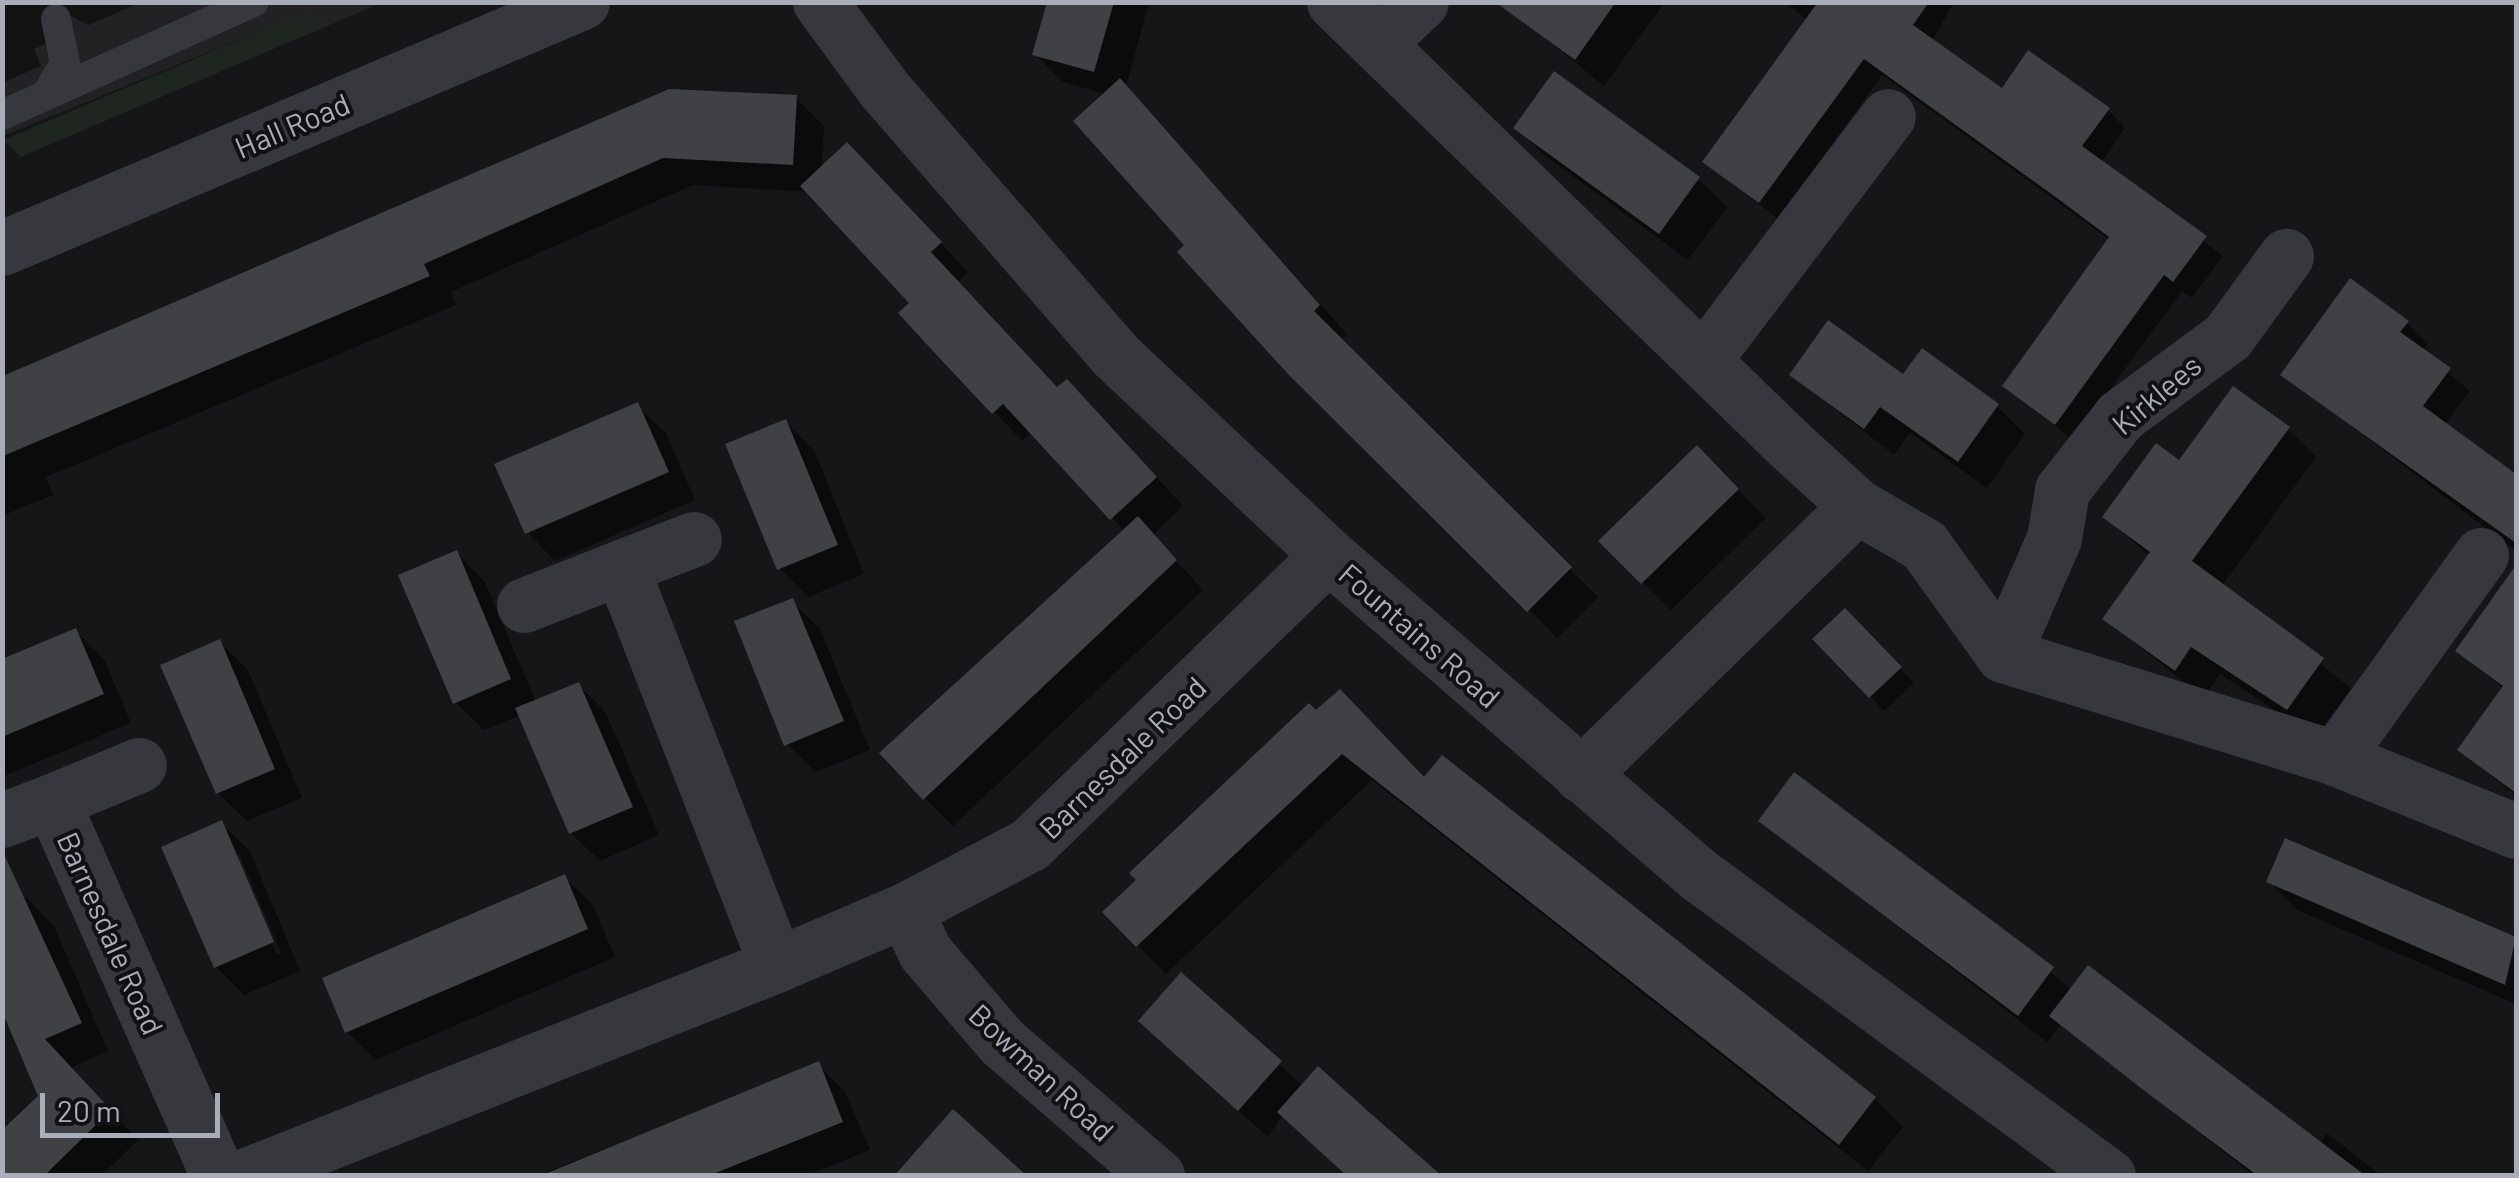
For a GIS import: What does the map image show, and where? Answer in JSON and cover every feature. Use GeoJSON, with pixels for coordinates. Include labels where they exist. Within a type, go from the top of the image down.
{"type":"FeatureCollection","features":[{"type":"Feature","properties":{"kind":"street","name":"Hall Road"},"geometry":{"type":"LineString","coordinates":[[6,238],[582,2]]}},
{"type":"Feature","properties":{"kind":"street","name":"Fountains Road"},"geometry":{"type":"LineString","coordinates":[[820,2],[884,90],[1114,354],[1328,555],[1698,875],[2089,1170]]}},
{"type":"Feature","properties":{"kind":"street"},"geometry":{"type":"LineString","coordinates":[[1334,2],[1379,40],[1857,506],[1924,545],[2004,655],[2042,672],[2336,758],[2516,830]]}},
{"type":"Feature","properties":{"kind":"street"},"geometry":{"type":"LineString","coordinates":[[1379,40],[1421,2]]}},
{"type":"Feature","properties":{"kind":"street"},"geometry":{"type":"LineString","coordinates":[[1705,358],[1888,116]]}},
{"type":"Feature","properties":{"kind":"street","name":"Kirklees"},"geometry":{"type":"LineString","coordinates":[[2004,655],[2054,538],[2062,490],[2120,416],[2228,336],[2286,256]]}},
{"type":"Feature","properties":{"kind":"street"},"geometry":{"type":"LineString","coordinates":[[1581,775],[1857,506]]}},
{"type":"Feature","properties":{"kind":"street"},"geometry":{"type":"LineString","coordinates":[[524,605],[694,539]]}},
{"type":"Feature","properties":{"kind":"street","name":"Barnesdale Road"},"geometry":{"type":"LineString","coordinates":[[244,1176],[776,965],[905,910],[1030,844],[1328,555]]}},
{"type":"Feature","properties":{"kind":"street"},"geometry":{"type":"LineString","coordinates":[[2336,758],[2481,555]]}},
{"type":"Feature","properties":{"kind":"street"},"geometry":{"type":"LineString","coordinates":[[622,567],[776,965]]}},
{"type":"Feature","properties":{"kind":"street","name":"Barnesdale Road"},"geometry":{"type":"LineString","coordinates":[[2,820],[139,764]]}},
{"type":"Feature","properties":{"kind":"street","name":"Barnesdale Road"},"geometry":{"type":"LineString","coordinates":[[52,800],[218,1176]]}},
{"type":"Feature","properties":{"kind":"street","name":"Bowman Road"},"geometry":{"type":"LineString","coordinates":[[905,910],[925,952],[1002,1042],[1156,1176]]}},
{"type":"Feature","properties":{"kind":"lane"},"geometry":{"type":"LineString","coordinates":[[2,115],[254,2]]}},
{"type":"Feature","properties":{"kind":"lane"},"geometry":{"type":"LineString","coordinates":[[47,94],[66,63],[56,20]]}},
{"type":"Feature","properties":{"kind":"shaded area"},"geometry":{"type":"Polygon","coordinates":[[[3,3],[381,3],[332,24],[307,12],[3,136],[3,3]]]}},
{"type":"Feature","properties":{"kind":"shaded area"},"geometry":{"type":"Polygon","coordinates":[[[307,11],[332,24],[21,157],[3,140],[307,11]]]}},
{"type":"Feature","properties":{"kind":"building"},"geometry":{"type":"Polygon","coordinates":[[[1047,2],[1114,2],[1094,72],[1032,55],[1047,2]]]}},
{"type":"Feature","properties":{"kind":"building"},"geometry":{"type":"Polygon","coordinates":[[[1495,2],[1616,2],[1575,60],[1495,2]]]}},
{"type":"Feature","properties":{"kind":"building"},"geometry":{"type":"Polygon","coordinates":[[[1818,2],[1929,2],[1913,25],[2002,88],[2028,50],[2110,108],[2082,146],[2207,236],[2173,282],[2164,275],[2055,425],[2002,386],[2109,237],[2057,198],[1864,59],[1759,203],[1702,162],[1818,2]]]}},
{"type":"Feature","properties":{"kind":"building"},"geometry":{"type":"Polygon","coordinates":[[[1554,71],[1700,177],[1659,234],[1513,128],[1554,71]]]}},
{"type":"Feature","properties":{"kind":"building"},"geometry":{"type":"Polygon","coordinates":[[[1120,78],[1320,305],[1314,311],[1572,567],[1527,612],[1288,374],[1177,252],[1184,245],[1073,121],[1120,78]]]}},
{"type":"Feature","properties":{"kind":"building"},"geometry":{"type":"Polygon","coordinates":[[[669,89],[797,95],[793,165],[663,158],[424,264],[430,276],[3,456],[3,376],[669,89]]]}},
{"type":"Feature","properties":{"kind":"building"},"geometry":{"type":"Polygon","coordinates":[[[847,142],[942,242],[931,252],[1057,387],[1067,379],[1157,477],[1110,520],[1003,404],[992,414],[945,364],[898,313],[909,303],[800,186],[847,142]]]}},
{"type":"Feature","properties":{"kind":"building"},"geometry":{"type":"Polygon","coordinates":[[[2350,278],[2409,321],[2400,332],[2451,368],[2423,406],[2516,474],[2516,543],[2280,375],[2350,278]]]}},
{"type":"Feature","properties":{"kind":"building"},"geometry":{"type":"Polygon","coordinates":[[[1828,320],[1903,374],[1922,348],[1999,404],[1958,462],[1880,407],[1864,429],[1789,375],[1828,320]]]}},
{"type":"Feature","properties":{"kind":"building"},"geometry":{"type":"Polygon","coordinates":[[[2233,386],[2290,427],[2192,561],[2324,658],[2287,710],[2191,647],[2175,671],[2102,619],[2150,552],[2102,517],[2156,443],[2179,460],[2233,386]]]}},
{"type":"Feature","properties":{"kind":"building"},"geometry":{"type":"Polygon","coordinates":[[[638,402],[669,472],[525,534],[494,464],[638,402]]]}},
{"type":"Feature","properties":{"kind":"building"},"geometry":{"type":"Polygon","coordinates":[[[786,419],[838,545],[777,570],[725,444],[786,419]]]}},
{"type":"Feature","properties":{"kind":"building"},"geometry":{"type":"Polygon","coordinates":[[[1697,445],[1739,489],[1641,584],[1598,541],[1697,445]]]}},
{"type":"Feature","properties":{"kind":"building"},"geometry":{"type":"Polygon","coordinates":[[[1138,516],[1177,560],[923,800],[879,753],[1138,516]]]}},
{"type":"Feature","properties":{"kind":"building"},"geometry":{"type":"Polygon","coordinates":[[[457,550],[511,679],[453,704],[398,575],[457,550]]]}},
{"type":"Feature","properties":{"kind":"building"},"geometry":{"type":"Polygon","coordinates":[[[2516,565],[2516,793],[2457,750],[2503,686],[2455,651],[2516,565]]]}},
{"type":"Feature","properties":{"kind":"building"},"geometry":{"type":"Polygon","coordinates":[[[793,598],[844,721],[784,746],[734,621],[793,598]]]}},
{"type":"Feature","properties":{"kind":"building"},"geometry":{"type":"Polygon","coordinates":[[[1845,608],[1902,667],[1869,698],[1812,639],[1845,608]]]}},
{"type":"Feature","properties":{"kind":"building"},"geometry":{"type":"Polygon","coordinates":[[[76,628],[104,694],[2,737],[2,659],[76,628]]]}},
{"type":"Feature","properties":{"kind":"building"},"geometry":{"type":"Polygon","coordinates":[[[220,639],[275,769],[216,794],[160,665],[220,639]]]}},
{"type":"Feature","properties":{"kind":"building"},"geometry":{"type":"Polygon","coordinates":[[[579,682],[633,807],[569,834],[515,708],[579,682]]]}},
{"type":"Feature","properties":{"kind":"building"},"geometry":{"type":"Polygon","coordinates":[[[1340,689],[1424,777],[1442,755],[1876,1097],[1839,1145],[1342,754],[1136,947],[1102,912],[1136,880],[1129,873],[1309,703],[1316,710],[1340,689]]]}},
{"type":"Feature","properties":{"kind":"building"},"geometry":{"type":"Polygon","coordinates":[[[1794,772],[2054,967],[2018,1016],[1758,821],[1794,772]]]}},
{"type":"Feature","properties":{"kind":"building"},"geometry":{"type":"Polygon","coordinates":[[[222,820],[274,942],[214,968],[161,847],[222,820]]]}},
{"type":"Feature","properties":{"kind":"building"},"geometry":{"type":"Polygon","coordinates":[[[2285,838],[2516,937],[2505,985],[2266,882],[2285,838]]]}},
{"type":"Feature","properties":{"kind":"building"},"geometry":{"type":"Polygon","coordinates":[[[2,850],[82,1023],[45,1039],[111,1110],[44,1176],[2,1176],[2,1130],[38,1096],[2,1011],[2,850]]]}},
{"type":"Feature","properties":{"kind":"building"},"geometry":{"type":"Polygon","coordinates":[[[565,874],[588,929],[345,1033],[322,978],[565,874]]]}},
{"type":"Feature","properties":{"kind":"building"},"geometry":{"type":"Polygon","coordinates":[[[2088,965],[2366,1176],[2258,1176],[2146,1092],[2049,1016],[2088,965]]]}},
{"type":"Feature","properties":{"kind":"building"},"geometry":{"type":"Polygon","coordinates":[[[1181,972],[1282,1061],[1238,1111],[1138,1021],[1181,972]]]}},
{"type":"Feature","properties":{"kind":"building"},"geometry":{"type":"Polygon","coordinates":[[[819,1061],[843,1122],[708,1176],[540,1176],[819,1061]]]}},
{"type":"Feature","properties":{"kind":"building"},"geometry":{"type":"Polygon","coordinates":[[[1318,1066],[1442,1176],[1347,1176],[1277,1112],[1318,1066]]]}},
{"type":"Feature","properties":{"kind":"building"},"geometry":{"type":"Polygon","coordinates":[[[953,1109],[1027,1176],[894,1176],[953,1109]]]}}]}
